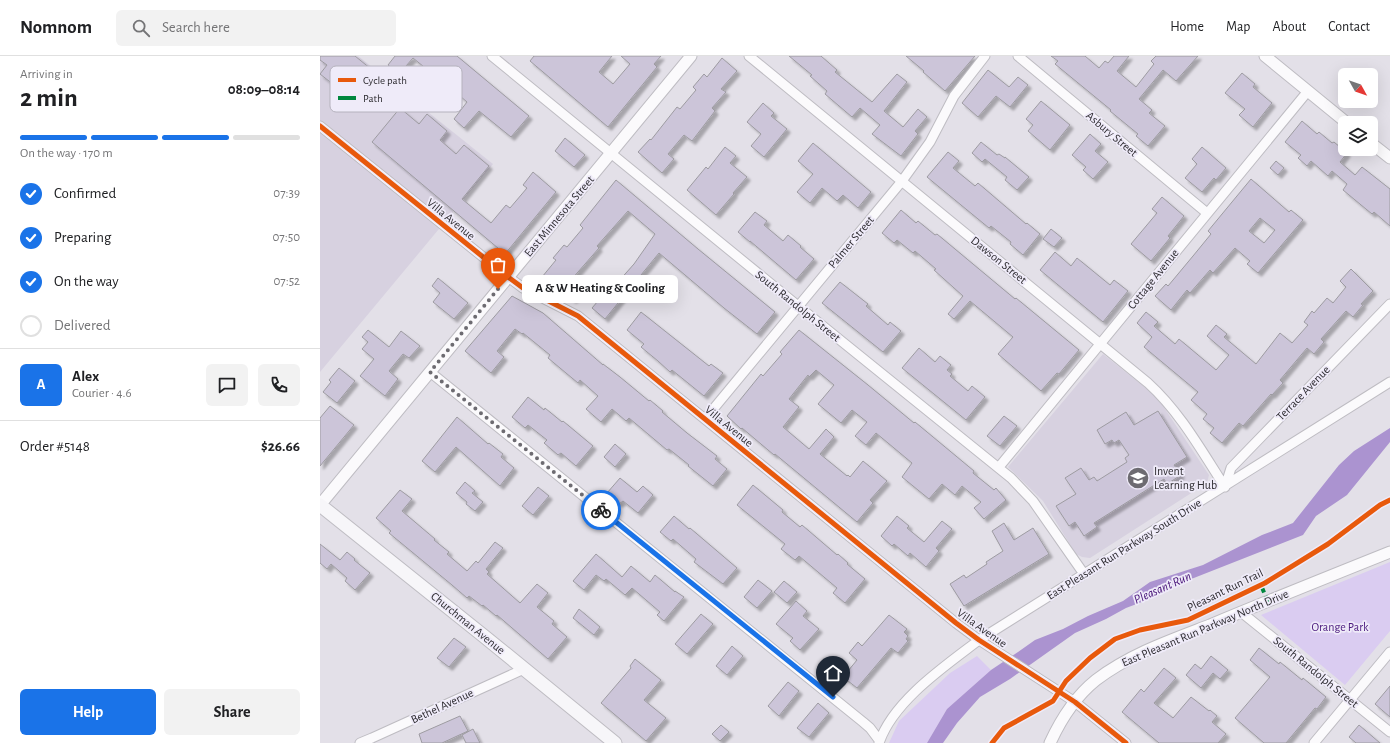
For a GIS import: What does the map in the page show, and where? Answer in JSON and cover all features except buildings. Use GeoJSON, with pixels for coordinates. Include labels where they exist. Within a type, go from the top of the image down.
{"type":"FeatureCollection","features":[{"type":"Feature","properties":{"kind":"main road","name":"Churchman Avenue"},"geometry":{"type":"LineString","coordinates":[[320,505],[615,743]]}},
{"type":"Feature","properties":{"kind":"street","name":"South Randolph Street"},"geometry":{"type":"LineString","coordinates":[[492,56],[998,467],[1033,501],[1084,574]]}},
{"type":"Feature","properties":{"kind":"street","name":"East Minnesota Street"},"geometry":{"type":"LineString","coordinates":[[320,505],[691,56]]}},
{"type":"Feature","properties":{"kind":"street","name":"Dawson Street"},"geometry":{"type":"LineString","coordinates":[[749,56],[1148,383],[1170,405],[1183,421],[1225,487]]}},
{"type":"Feature","properties":{"kind":"street","name":"Palmer Street"},"geometry":{"type":"LineString","coordinates":[[705,419],[902,181],[930,142],[954,96],[985,56]]}},
{"type":"Feature","properties":{"kind":"street","name":"Asbury Street"},"geometry":{"type":"LineString","coordinates":[[1018,56],[1207,213]]}},
{"type":"Feature","properties":{"kind":"street"},"geometry":{"type":"LineString","coordinates":[[1265,56],[1338,116]]}},
{"type":"Feature","properties":{"kind":"street","name":"Cottage Avenue"},"geometry":{"type":"LineString","coordinates":[[998,467],[1308,91]]}},
{"type":"Feature","properties":{"kind":"street","name":"Villa Avenue"},"geometry":{"type":"LineString","coordinates":[[320,126],[508,277],[523,288],[578,316],[956,623],[979,640],[1075,702],[1126,743]]}},
{"type":"Feature","properties":{"kind":"street"},"geometry":{"type":"LineString","coordinates":[[1378,149],[1390,158]]}},
{"type":"Feature","properties":{"kind":"street","name":"Terrace Avenue"},"geometry":{"type":"LineString","coordinates":[[1225,487],[1231,468],[1390,304]]}},
{"type":"Feature","properties":{"kind":"street"},"geometry":{"type":"LineString","coordinates":[[430,372],[863,722],[870,728],[878,742]]}},
{"type":"Feature","properties":{"kind":"street","name":"East Pleasant Run Parkway South Drive"},"geometry":{"type":"LineString","coordinates":[[878,742],[890,720],[920,687],[979,640],[1225,487],[1390,382]]}},
{"type":"Feature","properties":{"kind":"street","name":"East Pleasant Run Parkway North Drive"},"geometry":{"type":"LineString","coordinates":[[1050,743],[1059,726],[1084,691],[1096,680],[1125,661],[1152,648],[1390,552]]}},
{"type":"Feature","properties":{"kind":"street","name":"South Randolph Street"},"geometry":{"type":"LineString","coordinates":[[1241,612],[1390,732]]}},
{"type":"Feature","properties":{"kind":"street"},"geometry":{"type":"LineString","coordinates":[[1314,743],[1390,652]]}},
{"type":"Feature","properties":{"kind":"street","name":"Bethel Avenue"},"geometry":{"type":"LineString","coordinates":[[360,743],[524,669]]}},
{"type":"Feature","properties":{"kind":"shaded area"},"geometry":{"type":"Polygon","coordinates":[[[320,56],[358,56],[370,66],[330,66],[330,112],[428,112],[493,164],[320,372],[320,56]]]}},
{"type":"Feature","properties":{"kind":"shaded area"},"geometry":{"type":"Polygon","coordinates":[[[1103,354],[1157,397],[1209,475],[1207,483],[1090,558],[1082,557],[1076,554],[1043,501],[1008,467],[1103,354]]]}},
{"type":"Feature","properties":{"kind":"green space","name":"Orange Park"},"geometry":{"type":"Polygon","coordinates":[[[1390,562],[1390,631],[1345,685],[1261,615],[1390,562]]]}},
{"type":"Feature","properties":{"kind":"green space"},"geometry":{"type":"Polygon","coordinates":[[[977,656],[991,670],[947,709],[927,743],[889,743],[899,721],[950,673],[977,656]]]}},
{"type":"Feature","properties":{"kind":"water","name":"Pleasant Run"},"geometry":{"type":"Polygon","coordinates":[[[1390,428],[1390,442],[1347,495],[1316,516],[1303,535],[1176,585],[1155,597],[1126,608],[1075,633],[1010,679],[980,697],[957,723],[943,743],[927,743],[947,709],[991,670],[1035,640],[1063,629],[1088,616],[1123,601],[1150,582],[1203,565],[1262,535],[1293,523],[1339,465],[1354,451],[1390,428]]]}},
{"type":"Feature","properties":{"kind":"marked path"},"geometry":{"type":"LineString","coordinates":[[1261,585],[1268,602]]}},
{"type":"Feature","properties":{"kind":"cycle path"},"geometry":{"type":"LineString","coordinates":[[320,126],[508,277],[523,288],[578,316],[956,623],[979,640],[1075,702],[1126,743]]}},
{"type":"Feature","properties":{"kind":"cycle path","name":"Pleasant Run Trail"},"geometry":{"type":"LineString","coordinates":[[992,743],[1004,728],[1053,701],[1066,681],[1090,658],[1115,639],[1140,630],[1188,620],[1265,583],[1328,544],[1380,505],[1390,500]]}},
{"type":"Feature","properties":{"kind":"way so far"},"geometry":{"type":"LineString","coordinates":[[498,289],[430,372],[601,510]]}},
{"type":"Feature","properties":{"kind":"place","name":"A & W Heating & Cooling"},"geometry":{"type":"Point","coordinates":[498,289]}},
{"type":"Feature","properties":{"kind":"place","name":"Invent Learning Hub"},"geometry":{"type":"Point","coordinates":[1138,478]}},
{"type":"Feature","properties":{"kind":"route"},"geometry":{"type":"LineString","coordinates":[[601,510],[833,697]]}}]}
